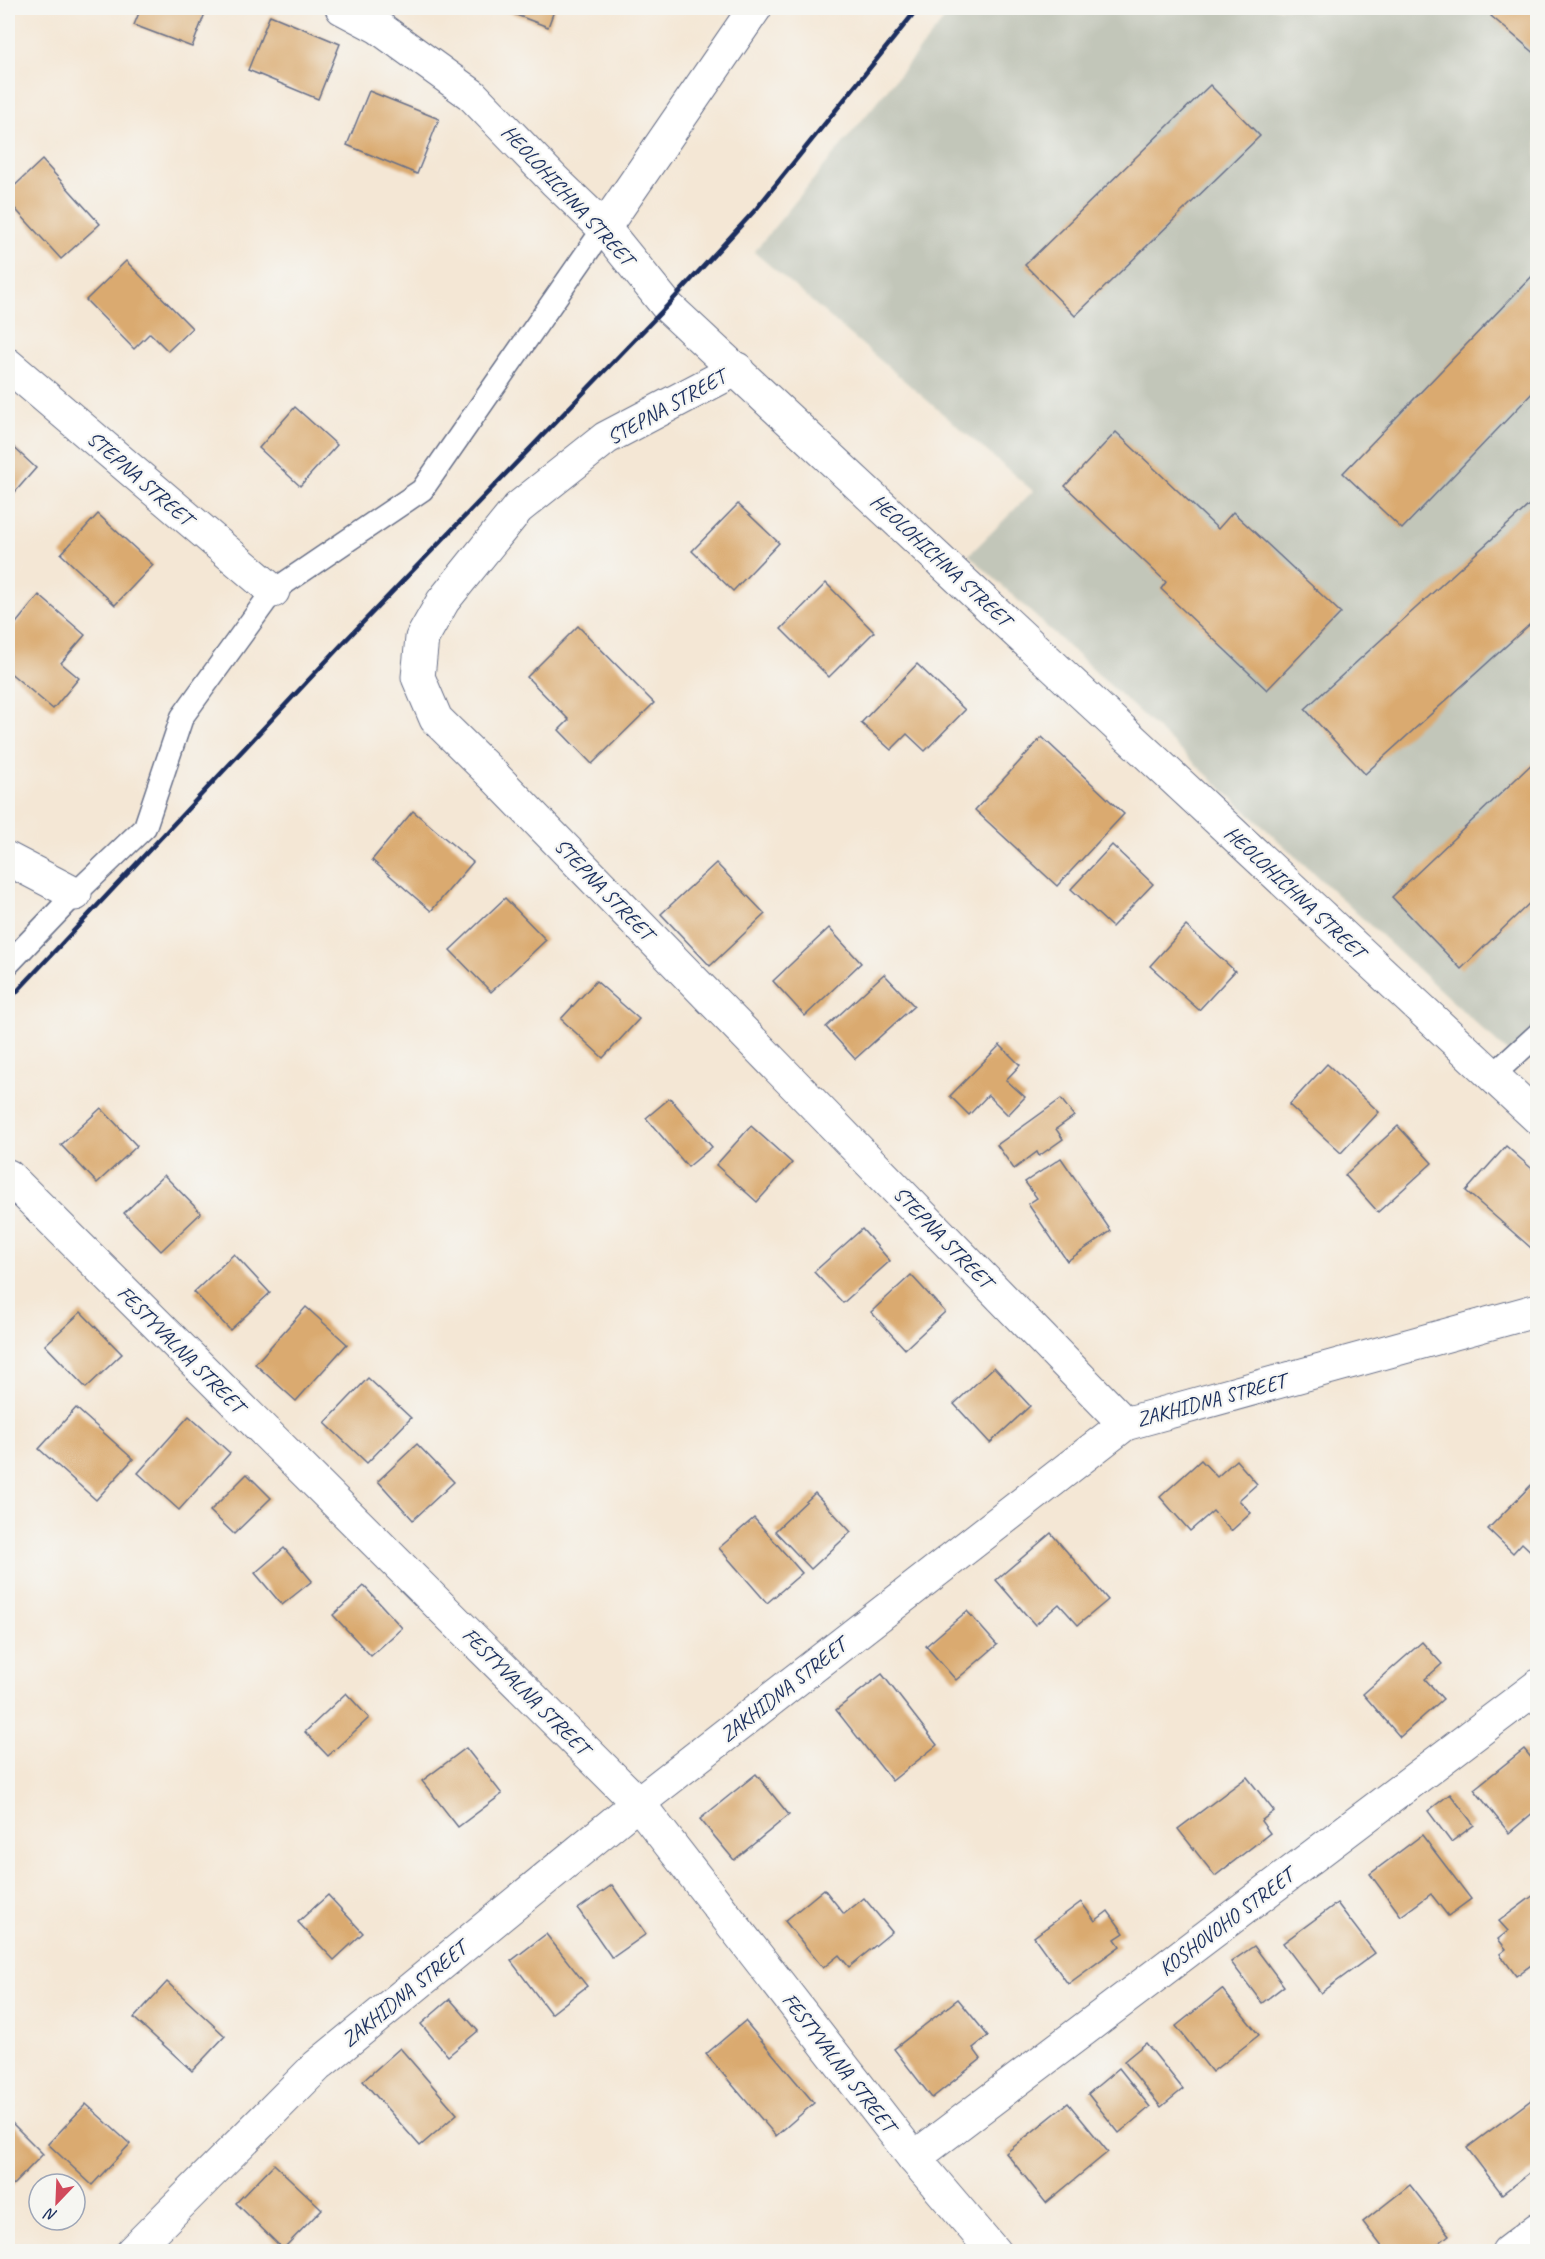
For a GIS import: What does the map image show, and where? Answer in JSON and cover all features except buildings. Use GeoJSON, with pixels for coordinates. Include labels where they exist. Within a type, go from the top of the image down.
{"type":"FeatureCollection","features":[{"type":"Feature","properties":{"kind":"street","name":"HEOLOHICHNA STREET"},"geometry":{"type":"LineString","coordinates":[[342,8],[378,27],[472,94],[555,181],[604,228],[667,306],[1537,1117]]}},
{"type":"Feature","properties":{"kind":"street"},"geometry":{"type":"LineString","coordinates":[[604,228],[755,8]]}},
{"type":"Feature","properties":{"kind":"street","name":"STEPNA STREET"},"geometry":{"type":"LineString","coordinates":[[8,364],[273,591]]}},
{"type":"Feature","properties":{"kind":"street","name":"STEPNA STREET"},"geometry":{"type":"LineString","coordinates":[[737,369],[606,438],[518,508],[443,601],[422,638],[418,677],[436,719],[1125,1424]]}},
{"type":"Feature","properties":{"kind":"street"},"geometry":{"type":"LineString","coordinates":[[8,859],[75,894]]}},
{"type":"Feature","properties":{"kind":"street","name":"FESTYVALNA STREET"},"geometry":{"type":"LineString","coordinates":[[8,1177],[638,1803],[914,2158],[994,2252]]}},
{"type":"Feature","properties":{"kind":"street","name":"ZAKHIDNA STREET"},"geometry":{"type":"LineString","coordinates":[[132,2252],[317,2066],[638,1803],[1125,1424],[1538,1310]]}},
{"type":"Feature","properties":{"kind":"street","name":"KOSHOVOHO STREET"},"geometry":{"type":"LineString","coordinates":[[914,2158],[1538,1686]]}},
{"type":"Feature","properties":{"kind":"street"},"geometry":{"type":"LineString","coordinates":[[1508,2252],[1538,2229]]}},
{"type":"Feature","properties":{"kind":"lane"},"geometry":{"type":"LineString","coordinates":[[8,964],[75,894],[145,827],[182,717],[273,591],[422,490],[604,228]]}},
{"type":"Feature","properties":{"kind":"lane"},"geometry":{"type":"LineString","coordinates":[[1492,1076],[1538,1034]]}},
{"type":"Feature","properties":{"kind":"shaded area"},"geometry":{"type":"Polygon","coordinates":[[[954,8],[1537,8],[1537,1039],[1515,1059],[969,555],[1033,491],[754,252],[954,8]]]}},
{"type":"Feature","properties":{"kind":"railway"},"geometry":{"type":"LineString","coordinates":[[8,1001],[345,641],[667,306],[757,208],[918,8]]}}]}
